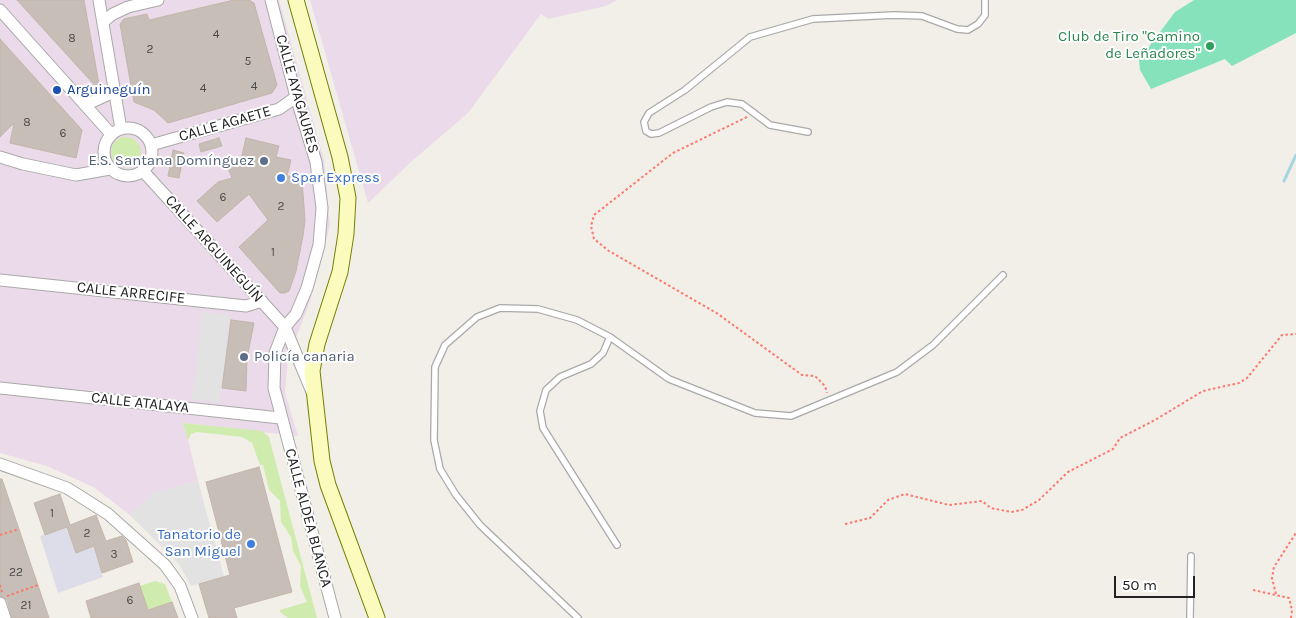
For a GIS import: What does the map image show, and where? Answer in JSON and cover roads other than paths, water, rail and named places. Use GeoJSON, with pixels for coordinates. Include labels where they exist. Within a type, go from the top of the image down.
{"type":"FeatureCollection","features":[{"type":"Feature","properties":{"kind":"main road"},"geometry":{"type":"LineString","coordinates":[[296,0],[340,157],[348,198],[346,234],[340,272],[313,359],[314,397],[328,485],[378,618]]}},
{"type":"Feature","properties":{"kind":"street"},"geometry":{"type":"LineString","coordinates":[[0,10],[85,105],[116,132],[136,129],[143,133],[151,145],[151,159],[143,171],[130,176],[116,173],[110,169],[104,155],[104,148],[116,132],[114,89],[99,0]]}},
{"type":"Feature","properties":{"kind":"street"},"geometry":{"type":"LineString","coordinates":[[103,22],[112,14],[128,7],[158,0]]}},
{"type":"Feature","properties":{"kind":"street","name":"CALLE AYAGAURES"},"geometry":{"type":"LineString","coordinates":[[271,0],[296,96],[316,162],[322,208],[319,245],[307,288],[296,314],[285,327],[275,353],[274,388],[280,418]]}},
{"type":"Feature","properties":{"kind":"street"},"geometry":{"type":"LineString","coordinates":[[85,105],[107,96],[114,89]]}},
{"type":"Feature","properties":{"kind":"street","name":"CALLE AGAETE"},"geometry":{"type":"LineString","coordinates":[[151,145],[279,109],[296,96]]}},
{"type":"Feature","properties":{"kind":"street"},"geometry":{"type":"LineString","coordinates":[[0,157],[23,164],[76,175],[110,169]]}},
{"type":"Feature","properties":{"kind":"street","name":"CALLE ARGUINEGUÍN"},"geometry":{"type":"LineString","coordinates":[[143,171],[285,327],[314,397]]}},
{"type":"Feature","properties":{"kind":"street","name":"CALLE ARRECIFE"},"geometry":{"type":"LineString","coordinates":[[0,280],[246,306],[262,301]]}},
{"type":"Feature","properties":{"kind":"street","name":"CALLE ATALAYA"},"geometry":{"type":"LineString","coordinates":[[0,388],[209,406],[280,418]]}},
{"type":"Feature","properties":{"kind":"street","name":"CALLE ALDEA BLANCA"},"geometry":{"type":"LineString","coordinates":[[280,418],[335,618]]}},
{"type":"Feature","properties":{"kind":"street"},"geometry":{"type":"LineString","coordinates":[[0,464],[67,488],[108,514],[165,565],[180,586],[192,618]]}},
{"type":"Feature","properties":{"kind":"street"},"geometry":{"type":"LineString","coordinates":[[2,600],[5,618]]}},
{"type":"Feature","properties":{"kind":"lane"},"geometry":{"type":"LineString","coordinates":[[808,132],[770,125],[742,104],[726,102],[711,107],[659,133],[651,134],[646,131],[644,122],[648,113],[685,90],[750,37],[813,19],[894,15],[922,16],[957,29],[968,30],[978,24],[985,15],[985,0]]}},
{"type":"Feature","properties":{"kind":"lane"},"geometry":{"type":"LineString","coordinates":[[578,618],[480,525],[456,495],[440,469],[434,440],[435,367],[445,345],[477,317],[500,308],[538,309],[577,320],[610,337],[669,379],[755,413],[791,416],[896,372],[933,345],[1003,275]]}},
{"type":"Feature","properties":{"kind":"lane"},"geometry":{"type":"LineString","coordinates":[[610,337],[603,353],[591,364],[560,377],[546,390],[540,410],[543,428],[617,545]]}},
{"type":"Feature","properties":{"kind":"lane"},"geometry":{"type":"LineString","coordinates":[[1190,618],[1191,556]]}},
{"type":"Feature","properties":{"kind":"waterway"},"geometry":{"type":"LineString","coordinates":[[1284,181],[1296,155]]}},
{"type":"Feature","properties":{"kind":"place","name":"Club de Tiro \"Camino de Leñadores\""},"geometry":{"type":"Point","coordinates":[1210,46]}},
{"type":"Feature","properties":{"kind":"place","name":"Arguineguín"},"geometry":{"type":"Point","coordinates":[57,90]}},
{"type":"Feature","properties":{"kind":"place","name":"E.S. Santana Domínguez"},"geometry":{"type":"Point","coordinates":[264,161]}},
{"type":"Feature","properties":{"kind":"place","name":"Spar Express"},"geometry":{"type":"Point","coordinates":[281,178]}},
{"type":"Feature","properties":{"kind":"place","name":"Policía canaria"},"geometry":{"type":"Point","coordinates":[244,357]}},
{"type":"Feature","properties":{"kind":"place","name":"Tanatorio de San Miguel"},"geometry":{"type":"Point","coordinates":[251,544]}}]}
